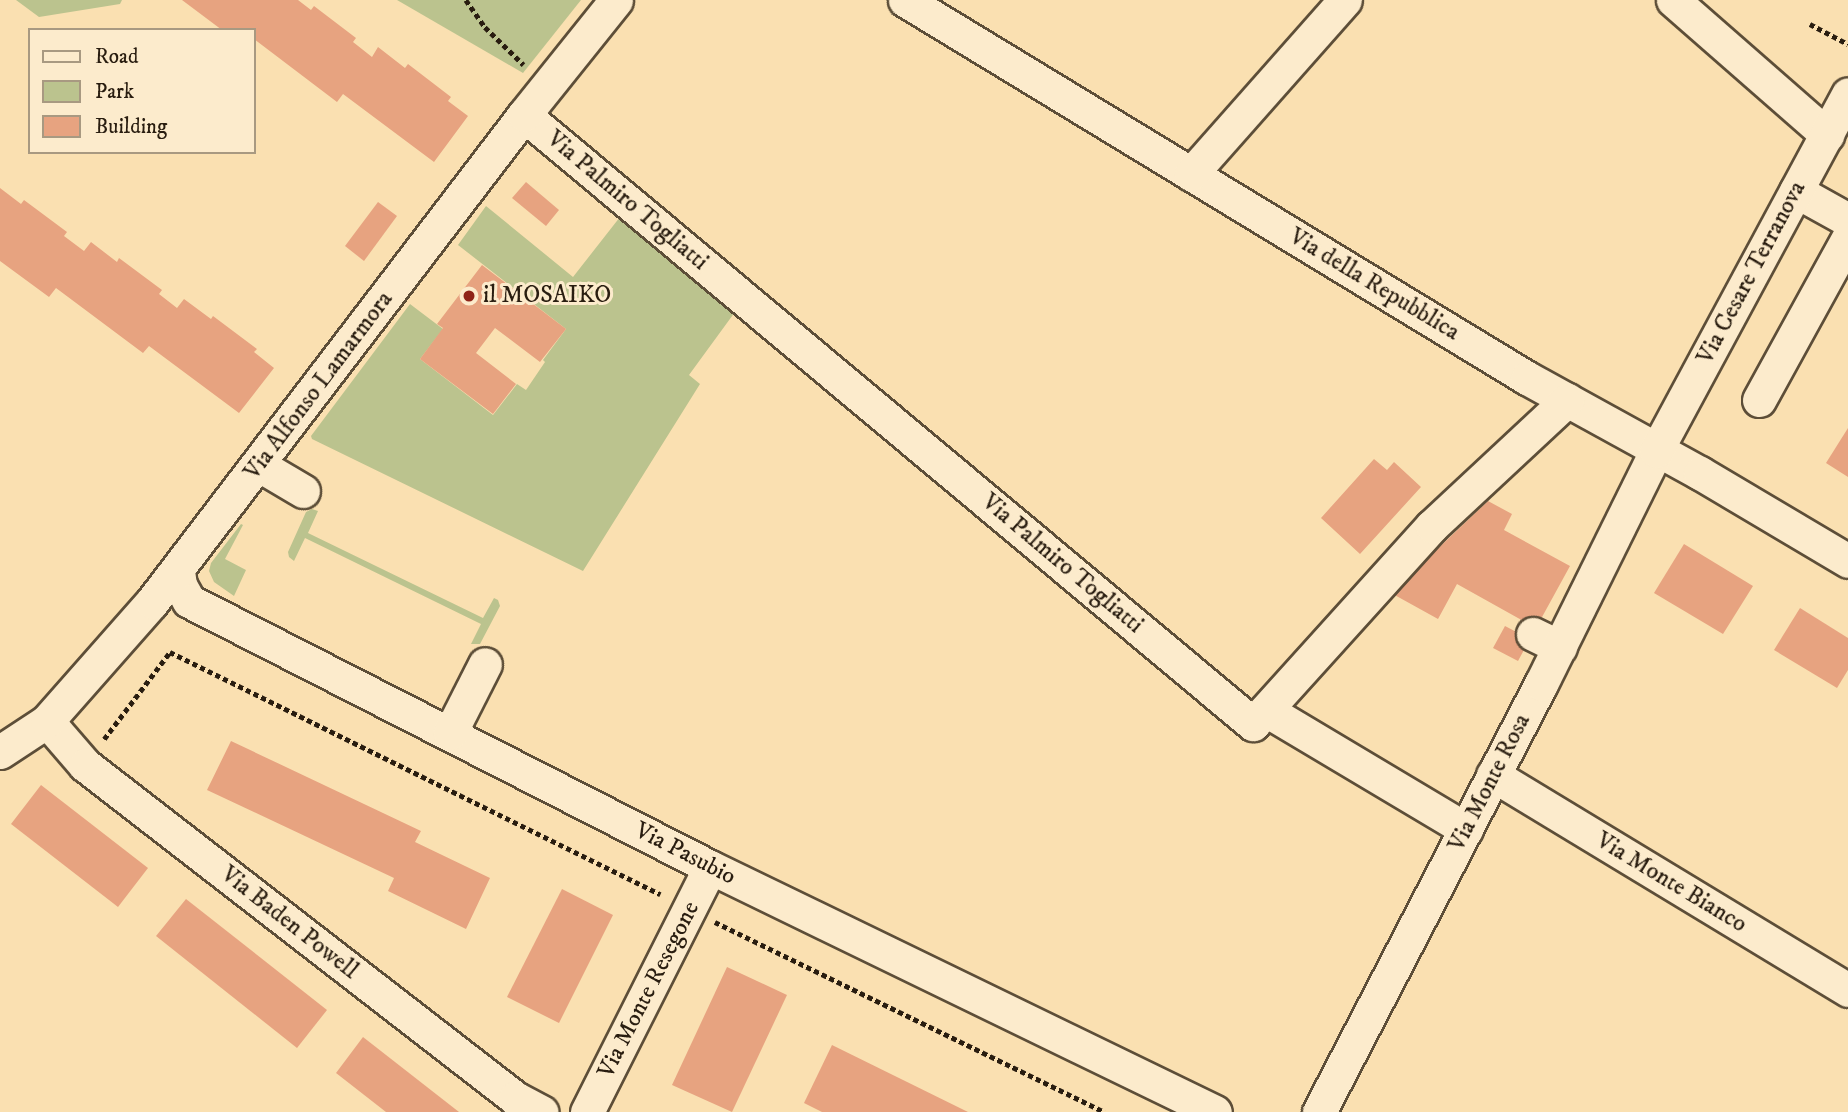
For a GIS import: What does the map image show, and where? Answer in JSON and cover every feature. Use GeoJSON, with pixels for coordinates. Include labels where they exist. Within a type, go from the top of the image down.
{"type":"FeatureCollection","features":[{"type":"Feature","properties":{"kind":"street","name":"Via Alfonso Lamarmora"},"geometry":{"type":"LineString","coordinates":[[0,752],[47,721],[178,571],[547,85],[616,0]]}},
{"type":"Feature","properties":{"kind":"street","name":"Via della Repubblica"},"geometry":{"type":"LineString","coordinates":[[905,0],[1567,400],[1597,434],[1656,451],[1700,473],[1848,561]]}},
{"type":"Feature","properties":{"kind":"street"},"geometry":{"type":"LineString","coordinates":[[1191,174],[1345,0]]}},
{"type":"Feature","properties":{"kind":"street"},"geometry":{"type":"LineString","coordinates":[[1673,0],[1827,135]]}},
{"type":"Feature","properties":{"kind":"street","name":"Via Cesare Terranova"},"geometry":{"type":"LineString","coordinates":[[1656,451],[1848,94]]}},
{"type":"Feature","properties":{"kind":"street","name":"Via Palmiro Togliatti"},"geometry":{"type":"LineString","coordinates":[[524,115],[1253,724],[1266,710]]}},
{"type":"Feature","properties":{"kind":"street"},"geometry":{"type":"LineString","coordinates":[[1796,191],[1848,220]]}},
{"type":"Feature","properties":{"kind":"street"},"geometry":{"type":"LineString","coordinates":[[1759,400],[1848,238]]}},
{"type":"Feature","properties":{"kind":"street"},"geometry":{"type":"LineString","coordinates":[[1466,830],[1266,710],[1432,526],[1567,400]]}},
{"type":"Feature","properties":{"kind":"street","name":"Via Monte Rosa"},"geometry":{"type":"LineString","coordinates":[[1319,1112],[1493,775],[1546,640],[1593,553],[1656,451]]}},
{"type":"Feature","properties":{"kind":"street"},"geometry":{"type":"LineString","coordinates":[[259,465],[303,491]]}},
{"type":"Feature","properties":{"kind":"street","name":"Via Pasubio"},"geometry":{"type":"LineString","coordinates":[[178,571],[180,585],[189,601],[710,867],[1215,1112]]}},
{"type":"Feature","properties":{"kind":"street"},"geometry":{"type":"LineString","coordinates":[[450,733],[485,664]]}},
{"type":"Feature","properties":{"kind":"street","name":"Via Baden Powell"},"geometry":{"type":"LineString","coordinates":[[47,721],[85,765],[514,1098],[541,1112]]}},
{"type":"Feature","properties":{"kind":"street","name":"Via Monte Bianco"},"geometry":{"type":"LineString","coordinates":[[1493,775],[1848,990]]}},
{"type":"Feature","properties":{"kind":"street","name":"Via Monte Resegone"},"geometry":{"type":"LineString","coordinates":[[587,1112],[710,867]]}},
{"type":"Feature","properties":{"kind":"path"},"geometry":{"type":"LineString","coordinates":[[467,0],[485,27],[547,85]]}},
{"type":"Feature","properties":{"kind":"path"},"geometry":{"type":"LineString","coordinates":[[1810,24],[1848,44]]}},
{"type":"Feature","properties":{"kind":"path"},"geometry":{"type":"LineString","coordinates":[[85,765],[170,652],[1104,1112]]}},
{"type":"Feature","properties":{"kind":"green space"},"geometry":{"type":"Polygon","coordinates":[[[16,0],[122,0],[120,4],[39,17],[16,0]]]}},
{"type":"Feature","properties":{"kind":"green space"},"geometry":{"type":"Polygon","coordinates":[[[397,0],[581,0],[523,73],[397,0]]]}},
{"type":"Feature","properties":{"kind":"green space"},"geometry":{"type":"Polygon","coordinates":[[[486,206],[573,277],[620,217],[735,312],[689,375],[700,384],[583,571],[312,439],[311,436],[410,304],[443,329],[420,359],[493,415],[517,384],[526,390],[545,362],[543,360],[566,329],[458,245],[486,206]]]}},
{"type":"Feature","properties":{"kind":"green space"},"geometry":{"type":"Polygon","coordinates":[[[312,509],[318,511],[308,533],[483,618],[494,598],[498,600],[500,606],[480,644],[471,644],[481,624],[305,538],[294,561],[289,557],[288,552],[306,512],[312,509]]]}},
{"type":"Feature","properties":{"kind":"green space"},"geometry":{"type":"Polygon","coordinates":[[[241,524],[243,525],[225,559],[246,570],[234,596],[214,582],[209,571],[211,563],[241,524]]]}},
{"type":"Feature","properties":{"kind":"building"},"geometry":{"type":"Polygon","coordinates":[[[182,0],[298,0],[311,10],[314,6],[356,38],[353,42],[372,57],[378,47],[405,68],[408,64],[451,97],[448,101],[468,116],[434,162],[343,94],[337,102],[256,41],[256,28],[219,28],[182,0]]]}},
{"type":"Feature","properties":{"kind":"building"},"geometry":{"type":"Polygon","coordinates":[[[526,182],[559,210],[546,226],[512,198],[526,182]]]}},
{"type":"Feature","properties":{"kind":"building"},"geometry":{"type":"Polygon","coordinates":[[[0,188],[21,204],[24,200],[67,232],[64,236],[84,251],[91,242],[117,262],[119,258],[162,290],[159,294],[177,308],[184,299],[211,319],[213,316],[257,349],[254,352],[274,368],[239,413],[149,346],[143,353],[56,288],[49,297],[0,261],[0,188]]]}},
{"type":"Feature","properties":{"kind":"building"},"geometry":{"type":"Polygon","coordinates":[[[378,202],[397,216],[364,261],[345,246],[378,202]]]}},
{"type":"Feature","properties":{"kind":"building"},"geometry":{"type":"Polygon","coordinates":[[[482,265],[566,329],[540,362],[495,328],[476,353],[516,384],[493,414],[420,359],[443,328],[437,324],[482,265]]]}},
{"type":"Feature","properties":{"kind":"building"},"geometry":{"type":"Polygon","coordinates":[[[1848,428],[1848,477],[1826,463],[1848,428]]]}},
{"type":"Feature","properties":{"kind":"building"},"geometry":{"type":"Polygon","coordinates":[[[1374,459],[1387,470],[1394,462],[1421,487],[1360,554],[1321,518],[1374,459]]]}},
{"type":"Feature","properties":{"kind":"building"},"geometry":{"type":"Polygon","coordinates":[[[1488,501],[1512,514],[1504,530],[1570,566],[1536,628],[1457,584],[1438,619],[1391,593],[1488,501]]]}},
{"type":"Feature","properties":{"kind":"building"},"geometry":{"type":"Polygon","coordinates":[[[1684,544],[1753,586],[1723,634],[1654,593],[1684,544]]]}},
{"type":"Feature","properties":{"kind":"building"},"geometry":{"type":"Polygon","coordinates":[[[1800,608],[1848,638],[1848,670],[1837,688],[1774,650],[1800,608]]]}},
{"type":"Feature","properties":{"kind":"building"},"geometry":{"type":"Polygon","coordinates":[[[1505,626],[1530,639],[1518,661],[1493,648],[1505,626]]]}},
{"type":"Feature","properties":{"kind":"building"},"geometry":{"type":"Polygon","coordinates":[[[231,741],[421,831],[415,842],[490,878],[466,929],[388,891],[394,878],[207,790],[231,741]]]}},
{"type":"Feature","properties":{"kind":"building"},"geometry":{"type":"Polygon","coordinates":[[[41,785],[148,868],[118,907],[11,824],[41,785]]]}},
{"type":"Feature","properties":{"kind":"building"},"geometry":{"type":"Polygon","coordinates":[[[562,889],[613,915],[559,1023],[507,997],[562,889]]]}},
{"type":"Feature","properties":{"kind":"building"},"geometry":{"type":"Polygon","coordinates":[[[186,899],[327,1010],[297,1048],[156,936],[186,899]]]}},
{"type":"Feature","properties":{"kind":"building"},"geometry":{"type":"Polygon","coordinates":[[[727,967],[787,995],[732,1112],[672,1085],[727,967]]]}},
{"type":"Feature","properties":{"kind":"building"},"geometry":{"type":"Polygon","coordinates":[[[363,1037],[459,1112],[386,1112],[336,1073],[363,1037]]]}},
{"type":"Feature","properties":{"kind":"building"},"geometry":{"type":"Polygon","coordinates":[[[832,1045],[968,1112],[822,1112],[804,1103],[832,1045]]]}},
{"type":"Feature","properties":{"kind":"place","name":"il MOSAIKO"},"geometry":{"type":"Point","coordinates":[469,296]}}]}
